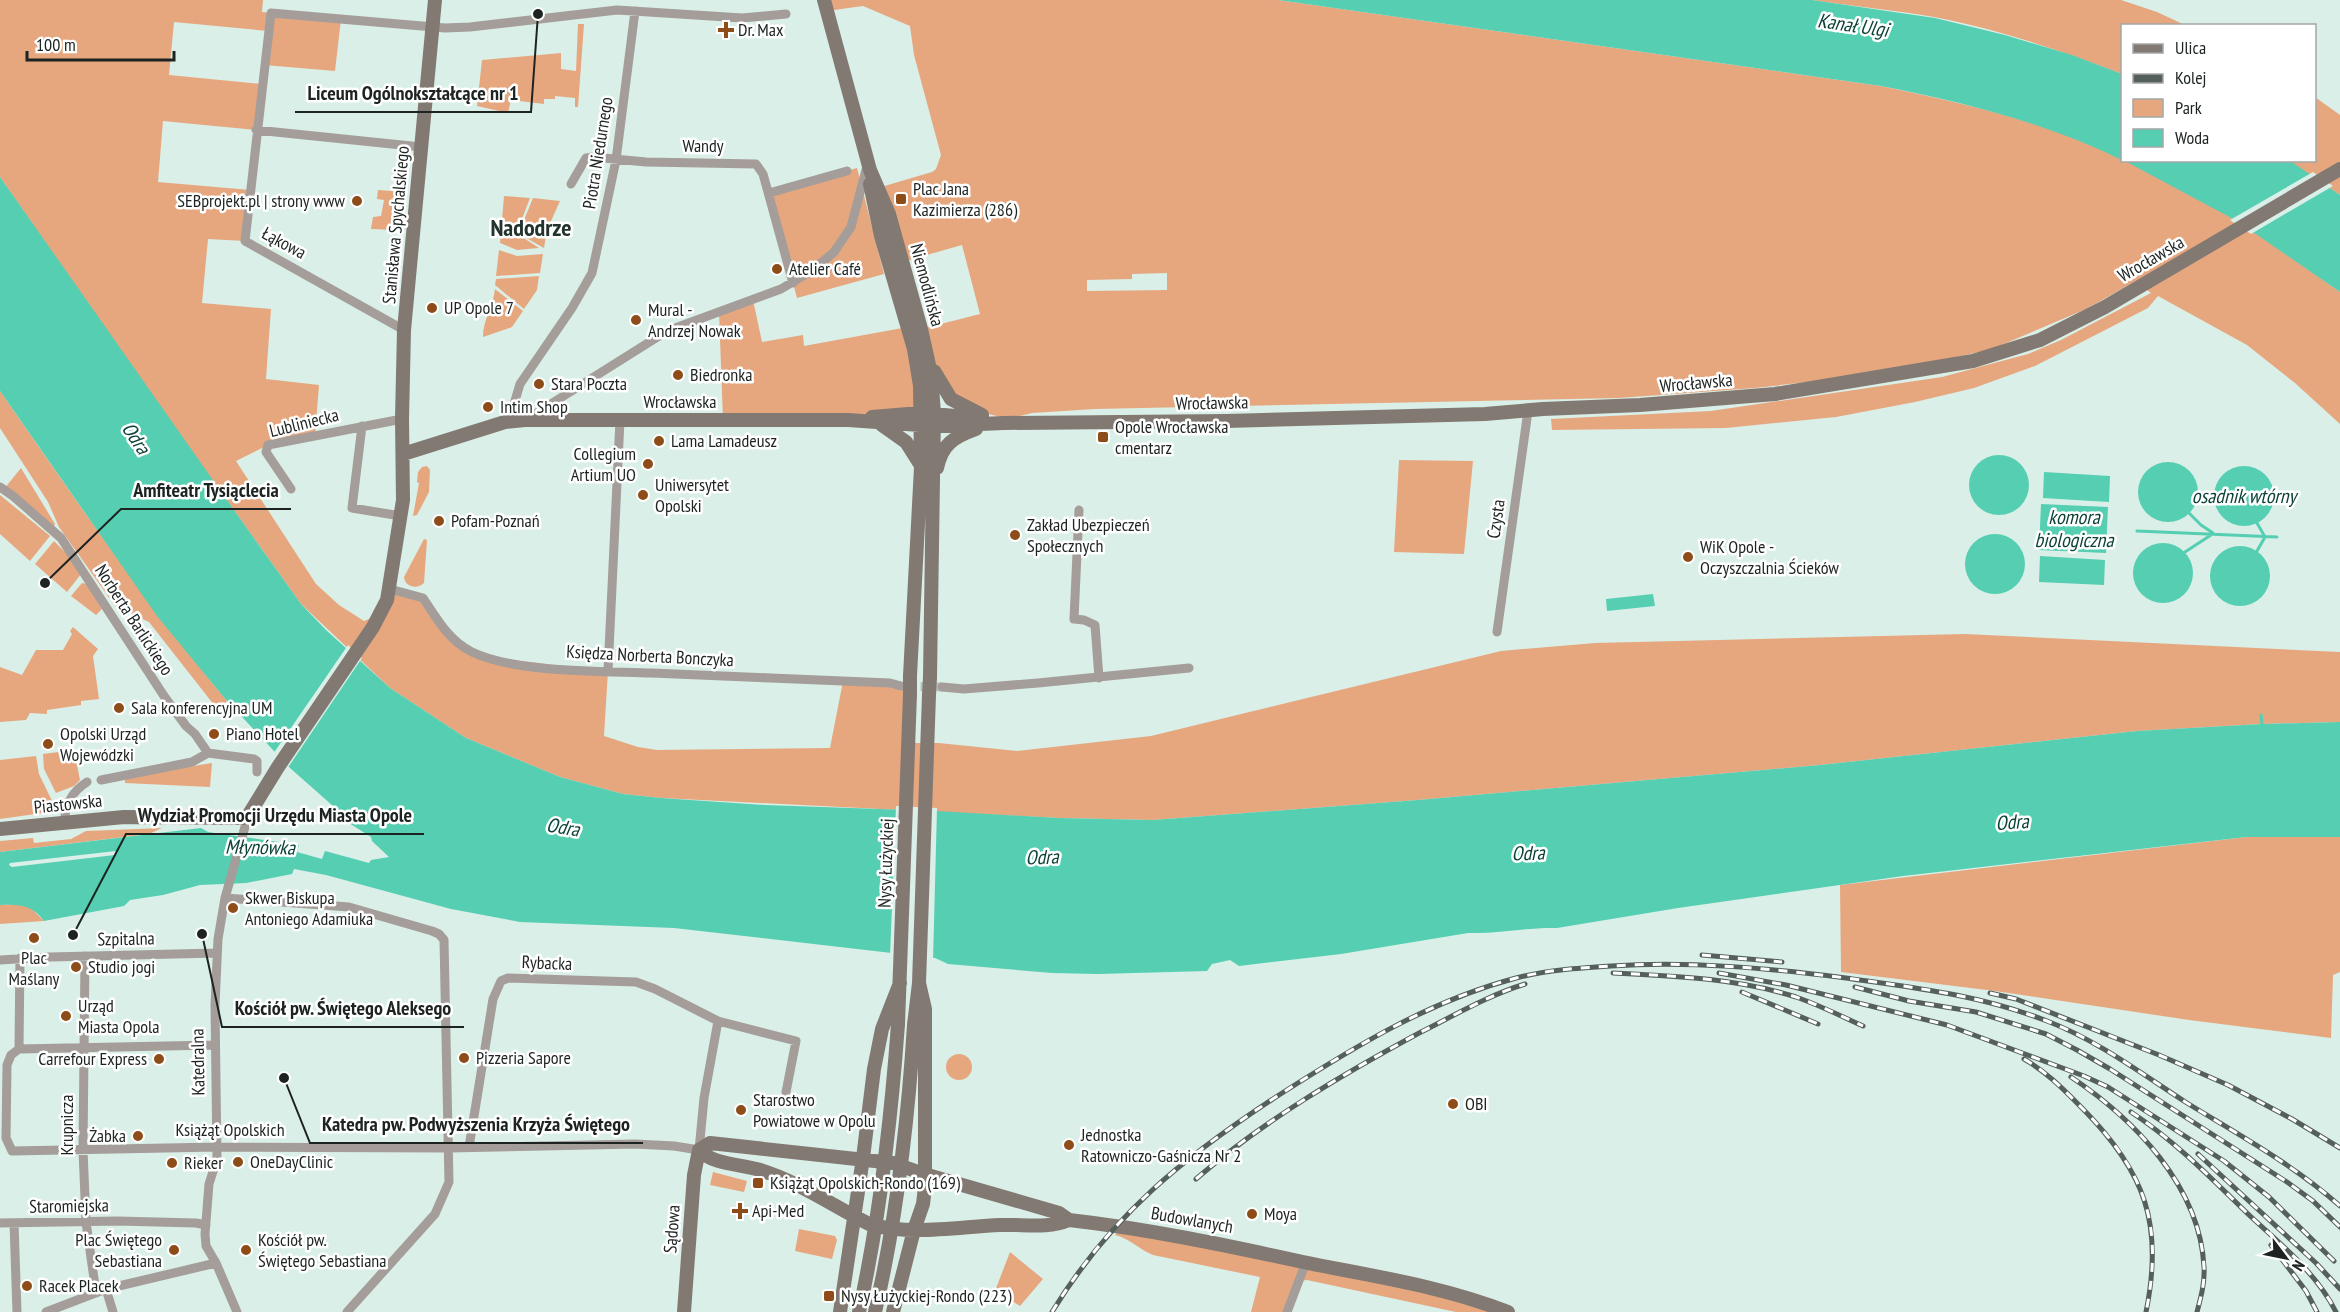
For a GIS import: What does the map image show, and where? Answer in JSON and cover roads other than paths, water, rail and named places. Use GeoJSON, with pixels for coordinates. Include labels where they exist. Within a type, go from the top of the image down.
{"type":"FeatureCollection","features":[{"type":"Feature","properties":{"kind":"main road","name":"Stanisława Spychalskiego"},"geometry":{"type":"LineString","coordinates":[[248,816],[278,767],[376,623],[384,610],[390,589],[401,516],[404,330],[435,0]]}},
{"type":"Feature","properties":{"kind":"main road","name":"Niemodlińska"},"geometry":{"type":"LineString","coordinates":[[824,0],[869,167],[889,214],[928,358],[927,419]]}},
{"type":"Feature","properties":{"kind":"main road","name":"Niemodlińska"},"geometry":{"type":"LineString","coordinates":[[869,167],[870,184],[878,218],[918,367],[927,419]]}},
{"type":"Feature","properties":{"kind":"main road","name":"Wrocławska"},"geometry":{"type":"LineString","coordinates":[[403,454],[505,422],[519,421],[848,420],[874,423],[927,419],[1004,423],[1464,416],[1775,394],[1973,361],[2040,340],[2141,286],[2340,169]]}},
{"type":"Feature","properties":{"kind":"main road"},"geometry":{"type":"LineString","coordinates":[[928,358],[951,399],[987,422]]}},
{"type":"Feature","properties":{"kind":"main road","name":"Wrocławska"},"geometry":{"type":"LineString","coordinates":[[848,420],[901,413],[927,419]]}},
{"type":"Feature","properties":{"kind":"main road","name":"Nysy Łużyckiej"},"geometry":{"type":"LineString","coordinates":[[859,1312],[881,1202],[898,1024],[908,746],[907,685],[921,467],[927,419]]}},
{"type":"Feature","properties":{"kind":"main road","name":"Nysy Łużyckiej"},"geometry":{"type":"LineString","coordinates":[[875,1312],[888,1254],[901,1173],[914,1025],[920,1009],[933,487],[927,419]]}},
{"type":"Feature","properties":{"kind":"main road"},"geometry":{"type":"LineString","coordinates":[[933,487],[939,457],[945,446],[953,439],[987,422]]}},
{"type":"Feature","properties":{"kind":"main road"},"geometry":{"type":"LineString","coordinates":[[874,423],[900,436],[911,448],[921,467]]}},
{"type":"Feature","properties":{"kind":"main road","name":"Piastowska"},"geometry":{"type":"LineString","coordinates":[[0,829],[124,817],[243,818],[248,816]]}},
{"type":"Feature","properties":{"kind":"main road"},"geometry":{"type":"LineString","coordinates":[[840,1312],[878,1047],[882,1029],[900,983]]}},
{"type":"Feature","properties":{"kind":"main road"},"geometry":{"type":"LineString","coordinates":[[893,1312],[923,1204],[920,1009]]}},
{"type":"Feature","properties":{"kind":"main road","name":"Książąt Opolskich"},"geometry":{"type":"LineString","coordinates":[[914,1230],[884,1228],[855,1217],[786,1179],[707,1157],[699,1150],[710,1143],[863,1158],[893,1163],[924,1174]]}},
{"type":"Feature","properties":{"kind":"main road","name":"Sądowa"},"geometry":{"type":"LineString","coordinates":[[684,1312],[694,1175],[699,1150]]}},
{"type":"Feature","properties":{"kind":"main road","name":"Budowlanych"},"geometry":{"type":"LineString","coordinates":[[924,1174],[1059,1213],[1069,1220],[1190,1237],[1407,1282],[1458,1295],[1508,1312]]}},
{"type":"Feature","properties":{"kind":"main road","name":"Budowlanych"},"geometry":{"type":"LineString","coordinates":[[914,1230],[1002,1225],[1055,1226],[1069,1220]]}},
{"type":"Feature","properties":{"kind":"street","name":"Łąkowa"},"geometry":{"type":"LineString","coordinates":[[404,330],[245,241],[271,13],[433,27],[470,27],[597,11],[635,11],[742,18],[764,18],[786,14]]}},
{"type":"Feature","properties":{"kind":"street","name":"Piotra Niedurnego"},"geometry":{"type":"LineString","coordinates":[[519,421],[514,404],[526,374],[572,308],[592,273],[616,160],[635,11]]}},
{"type":"Feature","properties":{"kind":"street"},"geometry":{"type":"LineString","coordinates":[[256,130],[421,147]]}},
{"type":"Feature","properties":{"kind":"street","name":"Wandy"},"geometry":{"type":"LineString","coordinates":[[571,184],[586,158],[750,162],[760,168],[793,283]]}},
{"type":"Feature","properties":{"kind":"street"},"geometry":{"type":"LineString","coordinates":[[519,421],[667,331],[793,283],[813,270],[834,252],[853,222],[869,167]]}},
{"type":"Feature","properties":{"kind":"street"},"geometry":{"type":"LineString","coordinates":[[769,194],[847,171]]}},
{"type":"Feature","properties":{"kind":"street"},"geometry":{"type":"LineString","coordinates":[[853,222],[870,215],[878,218]]}},
{"type":"Feature","properties":{"kind":"street","name":"Czysta"},"geometry":{"type":"LineString","coordinates":[[1497,632],[1528,411]]}},
{"type":"Feature","properties":{"kind":"street","name":"Lubliniecka"},"geometry":{"type":"LineString","coordinates":[[291,489],[266,452],[268,445],[402,419]]}},
{"type":"Feature","properties":{"kind":"street"},"geometry":{"type":"LineString","coordinates":[[608,671],[620,420]]}},
{"type":"Feature","properties":{"kind":"street","name":"Lubliniecka"},"geometry":{"type":"LineString","coordinates":[[362,426],[352,508],[401,516]]}},
{"type":"Feature","properties":{"kind":"street","name":"Norberta Barlickiego"},"geometry":{"type":"LineString","coordinates":[[0,487],[21,502],[61,538],[164,696],[208,753]]}},
{"type":"Feature","properties":{"kind":"street"},"geometry":{"type":"LineString","coordinates":[[1079,510],[1074,619],[1095,625],[1099,678]]}},
{"type":"Feature","properties":{"kind":"street","name":"Księdza Norberta Bonczyka"},"geometry":{"type":"LineString","coordinates":[[390,589],[423,598],[437,621],[463,647],[479,655],[529,665],[608,671],[907,685]]}},
{"type":"Feature","properties":{"kind":"street"},"geometry":{"type":"LineString","coordinates":[[942,687],[964,688],[1099,678],[1189,668]]}},
{"type":"Feature","properties":{"kind":"street"},"geometry":{"type":"LineString","coordinates":[[101,780],[192,762],[208,753],[257,760],[257,772]]}},
{"type":"Feature","properties":{"kind":"street"},"geometry":{"type":"LineString","coordinates":[[65,822],[65,813],[72,795],[76,789],[87,782]]}},
{"type":"Feature","properties":{"kind":"street","name":"Katedralna"},"geometry":{"type":"LineString","coordinates":[[206,1225],[209,1184],[217,1159],[218,1147],[215,1045],[217,953],[225,898],[248,816]]}},
{"type":"Feature","properties":{"kind":"street"},"geometry":{"type":"LineString","coordinates":[[225,898],[349,908],[432,931],[444,940],[449,1182],[435,1214],[347,1312]]}},
{"type":"Feature","properties":{"kind":"street","name":"Szpitalna"},"geometry":{"type":"LineString","coordinates":[[0,960],[217,953]]}},
{"type":"Feature","properties":{"kind":"street","name":"Krupnicza"},"geometry":{"type":"LineString","coordinates":[[85,956],[83,1150],[86,1222],[96,1293]]}},
{"type":"Feature","properties":{"kind":"street"},"geometry":{"type":"LineString","coordinates":[[20,958],[19,1049],[215,1045]]}},
{"type":"Feature","properties":{"kind":"street","name":"Rybacka"},"geometry":{"type":"LineString","coordinates":[[469,1147],[493,999],[501,981],[508,978],[636,982],[655,989],[718,1021]]}},
{"type":"Feature","properties":{"kind":"street"},"geometry":{"type":"LineString","coordinates":[[699,1150],[704,1098],[718,1021],[796,1041],[786,1092]]}},
{"type":"Feature","properties":{"kind":"street","name":"Książąt Opolskich"},"geometry":{"type":"LineString","coordinates":[[19,1049],[11,1055],[7,1065],[6,1138],[12,1151],[218,1147],[449,1148],[635,1144],[699,1150]]}},
{"type":"Feature","properties":{"kind":"street","name":"Staromiejska"},"geometry":{"type":"LineString","coordinates":[[0,1223],[196,1223],[206,1225]]}},
{"type":"Feature","properties":{"kind":"street"},"geometry":{"type":"LineString","coordinates":[[14,1223],[17,1312]]}},
{"type":"Feature","properties":{"kind":"street"},"geometry":{"type":"LineString","coordinates":[[206,1225],[206,1246],[216,1263],[237,1312]]}},
{"type":"Feature","properties":{"kind":"street"},"geometry":{"type":"LineString","coordinates":[[1287,1312],[1306,1262]]}},
{"type":"Feature","properties":{"kind":"street"},"geometry":{"type":"LineString","coordinates":[[46,1312],[106,1289],[216,1263]]}},
{"type":"Feature","properties":{"kind":"street"},"geometry":{"type":"LineString","coordinates":[[106,1289],[113,1312]]}},
{"type":"Feature","properties":{"kind":"water","name":"Kanał Ulgi"},"geometry":{"type":"Polygon","coordinates":[[[1278,0],[1812,0],[1935,18],[2005,35],[2072,55],[2121,74],[2121,160],[2064,135],[2004,115],[1881,86],[1278,0]]]}},
{"type":"Feature","properties":{"kind":"water"},"geometry":{"type":"Polygon","coordinates":[[[2127,162],[2292,162],[2340,195],[2340,292],[2237,221],[2127,162]]]}},
{"type":"Feature","properties":{"kind":"water"},"geometry":{"type":"Polygon","coordinates":[[[0,177],[301,604],[326,630],[390,688],[466,738],[560,777],[623,794],[765,805],[1153,820],[1418,800],[1820,765],[2137,731],[2340,722],[2340,837],[2246,837],[1903,876],[1557,928],[1468,933],[1341,954],[1239,966],[1230,960],[1212,964],[1207,971],[1052,973],[948,964],[935,958],[674,928],[520,922],[451,909],[326,875],[294,869],[292,874],[246,883],[200,885],[163,895],[130,900],[124,906],[44,921],[35,912],[25,907],[0,905],[0,852],[201,828],[208,832],[299,845],[297,852],[322,859],[325,851],[369,863],[371,860],[389,857],[372,841],[371,837],[349,823],[350,821],[290,768],[227,701],[157,616],[0,391],[0,177]],[[116,851],[10,863],[9,865],[12,867],[115,855],[116,851]]]}},
{"type":"Feature","properties":{"kind":"water"},"geometry":{"type":"Polygon","coordinates":[[[1999,455],[2016,460],[2024,468],[2029,485],[2024,502],[2016,510],[1999,515],[1982,510],[1974,502],[1969,485],[1974,468],[1982,460],[1999,455]]]}},
{"type":"Feature","properties":{"kind":"water","name":"osadnik wtórny"},"geometry":{"type":"Polygon","coordinates":[[[2168,462],[2185,467],[2193,475],[2198,492],[2193,509],[2185,517],[2168,522],[2151,517],[2143,509],[2138,492],[2143,475],[2151,467],[2168,462]]]}},
{"type":"Feature","properties":{"kind":"water","name":"osadnik wtórny"},"geometry":{"type":"Polygon","coordinates":[[[2244,466],[2261,471],[2269,479],[2274,496],[2269,513],[2261,521],[2244,526],[2227,521],[2219,513],[2214,496],[2219,479],[2227,471],[2244,466]]]}},
{"type":"Feature","properties":{"kind":"water","name":"komora biologiczna"},"geometry":{"type":"Polygon","coordinates":[[[2044,472],[2110,476],[2109,502],[2043,498],[2044,472]]]}},
{"type":"Feature","properties":{"kind":"water","name":"komora biologiczna"},"geometry":{"type":"Polygon","coordinates":[[[2041,504],[2108,507],[2106,553],[2039,550],[2041,504]]]}},
{"type":"Feature","properties":{"kind":"water"},"geometry":{"type":"Polygon","coordinates":[[[1995,534],[2012,539],[2020,547],[2025,564],[2020,581],[2012,589],[1995,594],[1978,589],[1970,581],[1965,564],[1970,547],[1978,539],[1995,534]]]}},
{"type":"Feature","properties":{"kind":"water","name":"osadnik wtórny"},"geometry":{"type":"Polygon","coordinates":[[[2163,543],[2180,548],[2188,556],[2193,573],[2188,590],[2180,598],[2163,603],[2146,598],[2138,590],[2133,573],[2138,556],[2146,548],[2163,543]]]}},
{"type":"Feature","properties":{"kind":"water","name":"osadnik wtórny"},"geometry":{"type":"Polygon","coordinates":[[[2240,546],[2257,551],[2265,559],[2270,576],[2265,593],[2257,601],[2240,606],[2223,601],[2215,593],[2210,576],[2215,559],[2223,551],[2240,546]]]}},
{"type":"Feature","properties":{"kind":"water","name":"komora biologiczna"},"geometry":{"type":"Polygon","coordinates":[[[2040,556],[2105,560],[2104,585],[2039,582],[2040,556]]]}},
{"type":"Feature","properties":{"kind":"water"},"geometry":{"type":"Polygon","coordinates":[[[1653,594],[1655,606],[1607,611],[1606,599],[1653,594]]]}},
{"type":"Feature","properties":{"kind":"waterway"},"geometry":{"type":"LineString","coordinates":[[2189,513],[2213,533]]}},
{"type":"Feature","properties":{"kind":"waterway"},"geometry":{"type":"LineString","coordinates":[[2257,523],[2265,537],[2257,551]]}},
{"type":"Feature","properties":{"kind":"waterway"},"geometry":{"type":"LineString","coordinates":[[2137,531],[2277,537]]}},
{"type":"Feature","properties":{"kind":"waterway"},"geometry":{"type":"LineString","coordinates":[[2185,552],[2211,535]]}},
{"type":"Feature","properties":{"kind":"waterway"},"geometry":{"type":"LineString","coordinates":[[2261,715],[2262,724]]}},
{"type":"Feature","properties":{"kind":"tunnel"},"geometry":{"type":"LineString","coordinates":[[907,686],[942,687]]}},
{"type":"Feature","properties":{"kind":"railway"},"geometry":{"type":"LineString","coordinates":[[1702,955],[1782,962]]}},
{"type":"Feature","properties":{"kind":"railway"},"geometry":{"type":"LineString","coordinates":[[1052,1312],[1099,1245],[1152,1190],[1212,1141],[1279,1095],[1364,1043],[1453,999],[1516,978],[1575,969],[1670,964],[1787,971],[1923,989],[2022,1012],[2066,1029],[2119,1058],[2285,1164],[2340,1206]]}},
{"type":"Feature","properties":{"kind":"railway"},"geometry":{"type":"LineString","coordinates":[[1613,973],[1705,979],[1751,986],[1796,997],[1863,1026]]}},
{"type":"Feature","properties":{"kind":"railway"},"geometry":{"type":"LineString","coordinates":[[1719,973],[1786,985],[1947,1025],[2108,1087],[2224,1161],[2269,1197],[2334,1261]]}},
{"type":"Feature","properties":{"kind":"railway"},"geometry":{"type":"LineString","coordinates":[[1196,1179],[1248,1137],[1333,1082],[1459,1012],[1525,984]]}},
{"type":"Feature","properties":{"kind":"railway"},"geometry":{"type":"LineString","coordinates":[[1855,987],[1909,1001],[1976,1012],[2046,1034],[2110,1069],[2287,1182],[2313,1201],[2340,1227]]}},
{"type":"Feature","properties":{"kind":"railway"},"geometry":{"type":"LineString","coordinates":[[1742,992],[1818,1024]]}},
{"type":"Feature","properties":{"kind":"railway"},"geometry":{"type":"LineString","coordinates":[[1990,993],[2016,999],[2159,1055],[2228,1085],[2340,1148]]}},
{"type":"Feature","properties":{"kind":"railway"},"geometry":{"type":"LineString","coordinates":[[2024,1059],[2048,1076],[2083,1109],[2122,1155],[2135,1178],[2150,1226],[2151,1281],[2146,1312]]}},
{"type":"Feature","properties":{"kind":"railway"},"geometry":{"type":"LineString","coordinates":[[2071,1077],[2095,1094],[2140,1134],[2177,1182],[2200,1237],[2204,1273],[2197,1312]]}},
{"type":"Feature","properties":{"kind":"railway"},"geometry":{"type":"LineString","coordinates":[[2131,1112],[2178,1148],[2285,1248],[2308,1271],[2336,1312]]}},
{"type":"Feature","properties":{"kind":"railway"},"geometry":{"type":"LineString","coordinates":[[2198,1154],[2316,1263],[2340,1289]]}},
{"type":"Feature","properties":{"kind":"railway"},"geometry":{"type":"LineString","coordinates":[[2271,1245],[2306,1291],[2317,1312]]}},
{"type":"Feature","properties":{"kind":"place","name":"Liceum Ogólnokształcące nr 1"},"geometry":{"type":"Point","coordinates":[538,14]}},
{"type":"Feature","properties":{"kind":"place","name":"Dr. Max"},"geometry":{"type":"Point","coordinates":[726,30]}},
{"type":"Feature","properties":{"kind":"place","name":"Plac Jana Kazimierza (286)"},"geometry":{"type":"Point","coordinates":[901,199]}},
{"type":"Feature","properties":{"kind":"place","name":"SEBprojekt.pl | strony www"},"geometry":{"type":"Point","coordinates":[357,201]}},
{"type":"Feature","properties":{"kind":"place","name":"Atelier Café"},"geometry":{"type":"Point","coordinates":[777,269]}},
{"type":"Feature","properties":{"kind":"place","name":"UP Opole 7"},"geometry":{"type":"Point","coordinates":[432,308]}},
{"type":"Feature","properties":{"kind":"place","name":"Mural - Andrzej Nowak"},"geometry":{"type":"Point","coordinates":[636,320]}},
{"type":"Feature","properties":{"kind":"place","name":"Biedronka"},"geometry":{"type":"Point","coordinates":[678,375]}},
{"type":"Feature","properties":{"kind":"place","name":"Stara Poczta"},"geometry":{"type":"Point","coordinates":[539,384]}},
{"type":"Feature","properties":{"kind":"place","name":"Intim Shop"},"geometry":{"type":"Point","coordinates":[488,407]}},
{"type":"Feature","properties":{"kind":"place","name":"Opole Wrocławska cmentarz"},"geometry":{"type":"Point","coordinates":[1103,437]}},
{"type":"Feature","properties":{"kind":"place","name":"Lama Lamadeusz"},"geometry":{"type":"Point","coordinates":[659,441]}},
{"type":"Feature","properties":{"kind":"place","name":"Collegium Artium UO"},"geometry":{"type":"Point","coordinates":[648,464]}},
{"type":"Feature","properties":{"kind":"place","name":"Uniwersytet Opolski"},"geometry":{"type":"Point","coordinates":[643,495]}},
{"type":"Feature","properties":{"kind":"place","name":"Pofam-Poznań"},"geometry":{"type":"Point","coordinates":[439,521]}},
{"type":"Feature","properties":{"kind":"place","name":"Zakład Ubezpieczeń Społecznych"},"geometry":{"type":"Point","coordinates":[1015,535]}},
{"type":"Feature","properties":{"kind":"place","name":"WiK Opole - Oczyszczalnia Ścieków"},"geometry":{"type":"Point","coordinates":[1688,557]}},
{"type":"Feature","properties":{"kind":"place","name":"Amfiteatr Tysiąclecia"},"geometry":{"type":"Point","coordinates":[45,583]}},
{"type":"Feature","properties":{"kind":"place","name":"Sala konferencyjna UM"},"geometry":{"type":"Point","coordinates":[119,708]}},
{"type":"Feature","properties":{"kind":"place","name":"Piano Hotel"},"geometry":{"type":"Point","coordinates":[214,734]}},
{"type":"Feature","properties":{"kind":"place","name":"Opolski Urząd Wojewódzki"},"geometry":{"type":"Point","coordinates":[48,744]}},
{"type":"Feature","properties":{"kind":"place","name":"Skwer Biskupa Antoniego Adamiuka"},"geometry":{"type":"Point","coordinates":[233,908]}},
{"type":"Feature","properties":{"kind":"place","name":"Kościół pw. Świętego Aleksego"},"geometry":{"type":"Point","coordinates":[202,934]}},
{"type":"Feature","properties":{"kind":"place","name":"Wydział Promocji Urzędu Miasta Opole"},"geometry":{"type":"Point","coordinates":[73,935]}},
{"type":"Feature","properties":{"kind":"place","name":"Plac Maślany"},"geometry":{"type":"Point","coordinates":[34,938]}},
{"type":"Feature","properties":{"kind":"place","name":"Studio jogi"},"geometry":{"type":"Point","coordinates":[76,967]}},
{"type":"Feature","properties":{"kind":"place","name":"Urząd Miasta Opola"},"geometry":{"type":"Point","coordinates":[66,1016]}},
{"type":"Feature","properties":{"kind":"place","name":"Pizzeria Sapore"},"geometry":{"type":"Point","coordinates":[464,1058]}},
{"type":"Feature","properties":{"kind":"place","name":"Carrefour Express"},"geometry":{"type":"Point","coordinates":[159,1059]}},
{"type":"Feature","properties":{"kind":"place","name":"Katedra pw. Podwyższenia Krzyża Świętego"},"geometry":{"type":"Point","coordinates":[284,1078]}},
{"type":"Feature","properties":{"kind":"place","name":"OBI"},"geometry":{"type":"Point","coordinates":[1453,1104]}},
{"type":"Feature","properties":{"kind":"place","name":"Starostwo Powiatowe w Opolu"},"geometry":{"type":"Point","coordinates":[741,1110]}},
{"type":"Feature","properties":{"kind":"place","name":"Żabka"},"geometry":{"type":"Point","coordinates":[138,1136]}},
{"type":"Feature","properties":{"kind":"place","name":"Jednostka Ratowniczo-Gaśnicza Nr 2"},"geometry":{"type":"Point","coordinates":[1069,1145]}},
{"type":"Feature","properties":{"kind":"place","name":"OneDayClinic"},"geometry":{"type":"Point","coordinates":[238,1162]}},
{"type":"Feature","properties":{"kind":"place","name":"Rieker"},"geometry":{"type":"Point","coordinates":[172,1163]}},
{"type":"Feature","properties":{"kind":"place","name":"Książąt Opolskich-Rondo (169)"},"geometry":{"type":"Point","coordinates":[758,1183]}},
{"type":"Feature","properties":{"kind":"place","name":"Api-Med"},"geometry":{"type":"Point","coordinates":[740,1211]}},
{"type":"Feature","properties":{"kind":"place","name":"Moya"},"geometry":{"type":"Point","coordinates":[1252,1214]}},
{"type":"Feature","properties":{"kind":"place","name":"Plac Świętego Sebastiana"},"geometry":{"type":"Point","coordinates":[174,1250]}},
{"type":"Feature","properties":{"kind":"place","name":"Kościół pw. Świętego Sebastiana"},"geometry":{"type":"Point","coordinates":[246,1250]}},
{"type":"Feature","properties":{"kind":"place","name":"Racek Placek"},"geometry":{"type":"Point","coordinates":[27,1286]}},
{"type":"Feature","properties":{"kind":"place","name":"Nysy Łużyckiej-Rondo (223)"},"geometry":{"type":"Point","coordinates":[829,1296]}},
{"type":"Feature","properties":{"kind":"district","name":"Nadodrze"},"geometry":{"type":"Point","coordinates":[531,228]}},
{"type":"Feature","properties":{"kind":"water label","name":"Odra"},"geometry":{"type":"Point","coordinates":[136,438]}},
{"type":"Feature","properties":{"kind":"water label","name":"Odra"},"geometry":{"type":"Point","coordinates":[2012,822]}},
{"type":"Feature","properties":{"kind":"water label","name":"Odra"},"geometry":{"type":"Point","coordinates":[563,827]}},
{"type":"Feature","properties":{"kind":"water label","name":"Młynówka"},"geometry":{"type":"Point","coordinates":[260,847]}},
{"type":"Feature","properties":{"kind":"water label","name":"Odra"},"geometry":{"type":"Point","coordinates":[1528,853]}},
{"type":"Feature","properties":{"kind":"water label","name":"Odra"},"geometry":{"type":"Point","coordinates":[1042,857]}}]}
